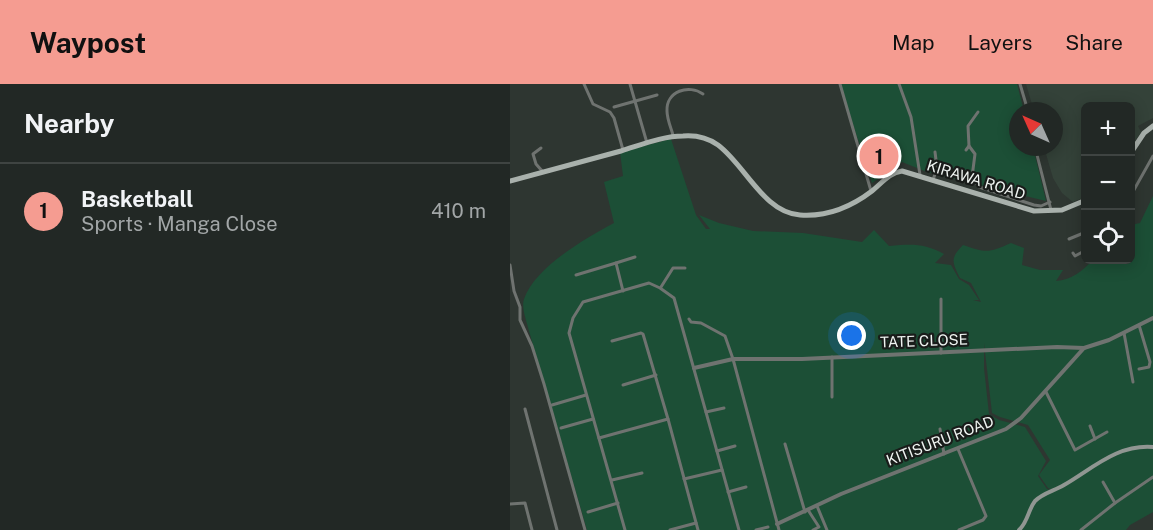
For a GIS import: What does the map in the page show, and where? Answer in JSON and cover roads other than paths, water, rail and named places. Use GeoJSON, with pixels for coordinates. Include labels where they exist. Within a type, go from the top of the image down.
{"type":"FeatureCollection","features":[{"type":"Feature","properties":{"kind":"main road"},"geometry":{"type":"LineString","coordinates":[[1135,148],[1144,134],[1153,126]]}},
{"type":"Feature","properties":{"kind":"main road","name":"KIRAWA ROAD"},"geometry":{"type":"LineString","coordinates":[[510,181],[647,143],[673,137],[695,136],[718,145],[736,162],[767,199],[789,213],[807,215],[833,212],[848,206],[872,191],[896,172],[905,171],[1028,209],[1052,211],[1081,202]]}},
{"type":"Feature","properties":{"kind":"main road"},"geometry":{"type":"LineString","coordinates":[[1019,530],[1026,523],[1035,501],[1043,495],[1062,486],[1111,455],[1142,447],[1153,447]]}},
{"type":"Feature","properties":{"kind":"street"},"geometry":{"type":"LineString","coordinates":[[584,84],[593,104],[610,112],[614,118],[623,150]]}},
{"type":"Feature","properties":{"kind":"street"},"geometry":{"type":"LineString","coordinates":[[630,84],[647,143]]}},
{"type":"Feature","properties":{"kind":"street"},"geometry":{"type":"LineString","coordinates":[[840,84],[872,191]]}},
{"type":"Feature","properties":{"kind":"street"},"geometry":{"type":"LineString","coordinates":[[899,84],[911,117],[920,175]]}},
{"type":"Feature","properties":{"kind":"street"},"geometry":{"type":"LineString","coordinates":[[1020,84],[1025,102]]}},
{"type":"Feature","properties":{"kind":"street"},"geometry":{"type":"LineString","coordinates":[[673,137],[666,109],[672,96],[688,89],[696,89],[703,94]]}},
{"type":"Feature","properties":{"kind":"street"},"geometry":{"type":"LineString","coordinates":[[614,107],[657,95]]}},
{"type":"Feature","properties":{"kind":"street"},"geometry":{"type":"LineString","coordinates":[[978,112],[968,126],[967,148],[975,154],[972,177],[979,187],[1034,205],[1041,206],[1050,202]]}},
{"type":"Feature","properties":{"kind":"street"},"geometry":{"type":"LineString","coordinates":[[541,148],[533,154],[536,164],[543,172]]}},
{"type":"Feature","properties":{"kind":"street"},"geometry":{"type":"LineString","coordinates":[[933,180],[937,168],[935,152]]}},
{"type":"Feature","properties":{"kind":"street"},"geometry":{"type":"LineString","coordinates":[[1037,156],[1052,211]]}},
{"type":"Feature","properties":{"kind":"street"},"geometry":{"type":"LineString","coordinates":[[1135,190],[1153,156]]}},
{"type":"Feature","properties":{"kind":"street"},"geometry":{"type":"LineString","coordinates":[[1069,239],[1081,234]]}},
{"type":"Feature","properties":{"kind":"street"},"geometry":{"type":"LineString","coordinates":[[1073,253],[1075,256],[1081,253]]}},
{"type":"Feature","properties":{"kind":"street"},"geometry":{"type":"LineString","coordinates":[[576,275],[635,257]]}},
{"type":"Feature","properties":{"kind":"street"},"geometry":{"type":"LineString","coordinates":[[616,263],[623,291]]}},
{"type":"Feature","properties":{"kind":"street"},"geometry":{"type":"LineString","coordinates":[[510,265],[514,291],[520,307],[520,320],[532,346],[544,384],[585,530]]}},
{"type":"Feature","properties":{"kind":"street"},"geometry":{"type":"LineString","coordinates":[[660,288],[673,268],[685,268]]}},
{"type":"Feature","properties":{"kind":"street"},"geometry":{"type":"LineString","coordinates":[[625,530],[569,333],[573,318],[583,302],[649,284],[660,288],[674,298],[738,530]]}},
{"type":"Feature","properties":{"kind":"street"},"geometry":{"type":"LineString","coordinates":[[941,299],[941,353]]}},
{"type":"Feature","properties":{"kind":"street","name":"KITISURU ROAD"},"geometry":{"type":"LineString","coordinates":[[777,524],[870,482],[1006,429],[1021,418],[1084,348],[1153,318]]}},
{"type":"Feature","properties":{"kind":"street"},"geometry":{"type":"LineString","coordinates":[[689,319],[691,322],[701,323],[723,333],[733,359],[778,530]]}},
{"type":"Feature","properties":{"kind":"street"},"geometry":{"type":"LineString","coordinates":[[1139,325],[1150,362],[1149,368],[1139,369]]}},
{"type":"Feature","properties":{"kind":"street"},"geometry":{"type":"LineString","coordinates":[[1123,332],[1133,382]]}},
{"type":"Feature","properties":{"kind":"street"},"geometry":{"type":"LineString","coordinates":[[612,341],[642,333],[656,375],[698,530]]}},
{"type":"Feature","properties":{"kind":"street","name":"TATE CLOSE"},"geometry":{"type":"LineString","coordinates":[[693,368],[733,359],[1057,347],[1084,348]]}},
{"type":"Feature","properties":{"kind":"street"},"geometry":{"type":"LineString","coordinates":[[832,357],[832,397]]}},
{"type":"Feature","properties":{"kind":"street"},"geometry":{"type":"LineString","coordinates":[[623,385],[656,375]]}},
{"type":"Feature","properties":{"kind":"street"},"geometry":{"type":"LineString","coordinates":[[1046,392],[1075,450],[1107,432]]}},
{"type":"Feature","properties":{"kind":"street"},"geometry":{"type":"LineString","coordinates":[[552,405],[586,395]]}},
{"type":"Feature","properties":{"kind":"street"},"geometry":{"type":"LineString","coordinates":[[706,412],[724,408]]}},
{"type":"Feature","properties":{"kind":"street"},"geometry":{"type":"LineString","coordinates":[[525,409],[556,530]]}},
{"type":"Feature","properties":{"kind":"street"},"geometry":{"type":"LineString","coordinates":[[561,428],[593,419]]}},
{"type":"Feature","properties":{"kind":"street"},"geometry":{"type":"LineString","coordinates":[[598,438],[668,419]]}},
{"type":"Feature","properties":{"kind":"street"},"geometry":{"type":"LineString","coordinates":[[1090,426],[1095,439]]}},
{"type":"Feature","properties":{"kind":"street"},"geometry":{"type":"LineString","coordinates":[[940,429],[944,454]]}},
{"type":"Feature","properties":{"kind":"street"},"geometry":{"type":"LineString","coordinates":[[784,444],[807,511],[819,527],[813,530]]}},
{"type":"Feature","properties":{"kind":"street"},"geometry":{"type":"LineString","coordinates":[[717,451],[735,446]]}},
{"type":"Feature","properties":{"kind":"street"},"geometry":{"type":"LineString","coordinates":[[958,449],[986,516],[983,520],[959,530]]}},
{"type":"Feature","properties":{"kind":"street"},"geometry":{"type":"LineString","coordinates":[[684,479],[722,470]]}},
{"type":"Feature","properties":{"kind":"street"},"geometry":{"type":"LineString","coordinates":[[611,480],[642,473]]}},
{"type":"Feature","properties":{"kind":"street"},"geometry":{"type":"LineString","coordinates":[[1081,530],[1115,502],[1153,477]]}},
{"type":"Feature","properties":{"kind":"street"},"geometry":{"type":"LineString","coordinates":[[1103,482],[1115,502]]}},
{"type":"Feature","properties":{"kind":"street"},"geometry":{"type":"LineString","coordinates":[[728,492],[746,487]]}},
{"type":"Feature","properties":{"kind":"street"},"geometry":{"type":"LineString","coordinates":[[588,512],[618,503]]}},
{"type":"Feature","properties":{"kind":"street"},"geometry":{"type":"LineString","coordinates":[[510,504],[525,504],[532,530]]}},
{"type":"Feature","properties":{"kind":"street"},"geometry":{"type":"LineString","coordinates":[[817,506],[827,530]]}},
{"type":"Feature","properties":{"kind":"street"},"geometry":{"type":"LineString","coordinates":[[670,530],[696,523]]}},
{"type":"Feature","properties":{"kind":"street"},"geometry":{"type":"LineString","coordinates":[[756,530],[768,527]]}},
{"type":"Feature","properties":{"kind":"place","name":"Basketball"},"geometry":{"type":"Point","coordinates":[879,156]}}]}
